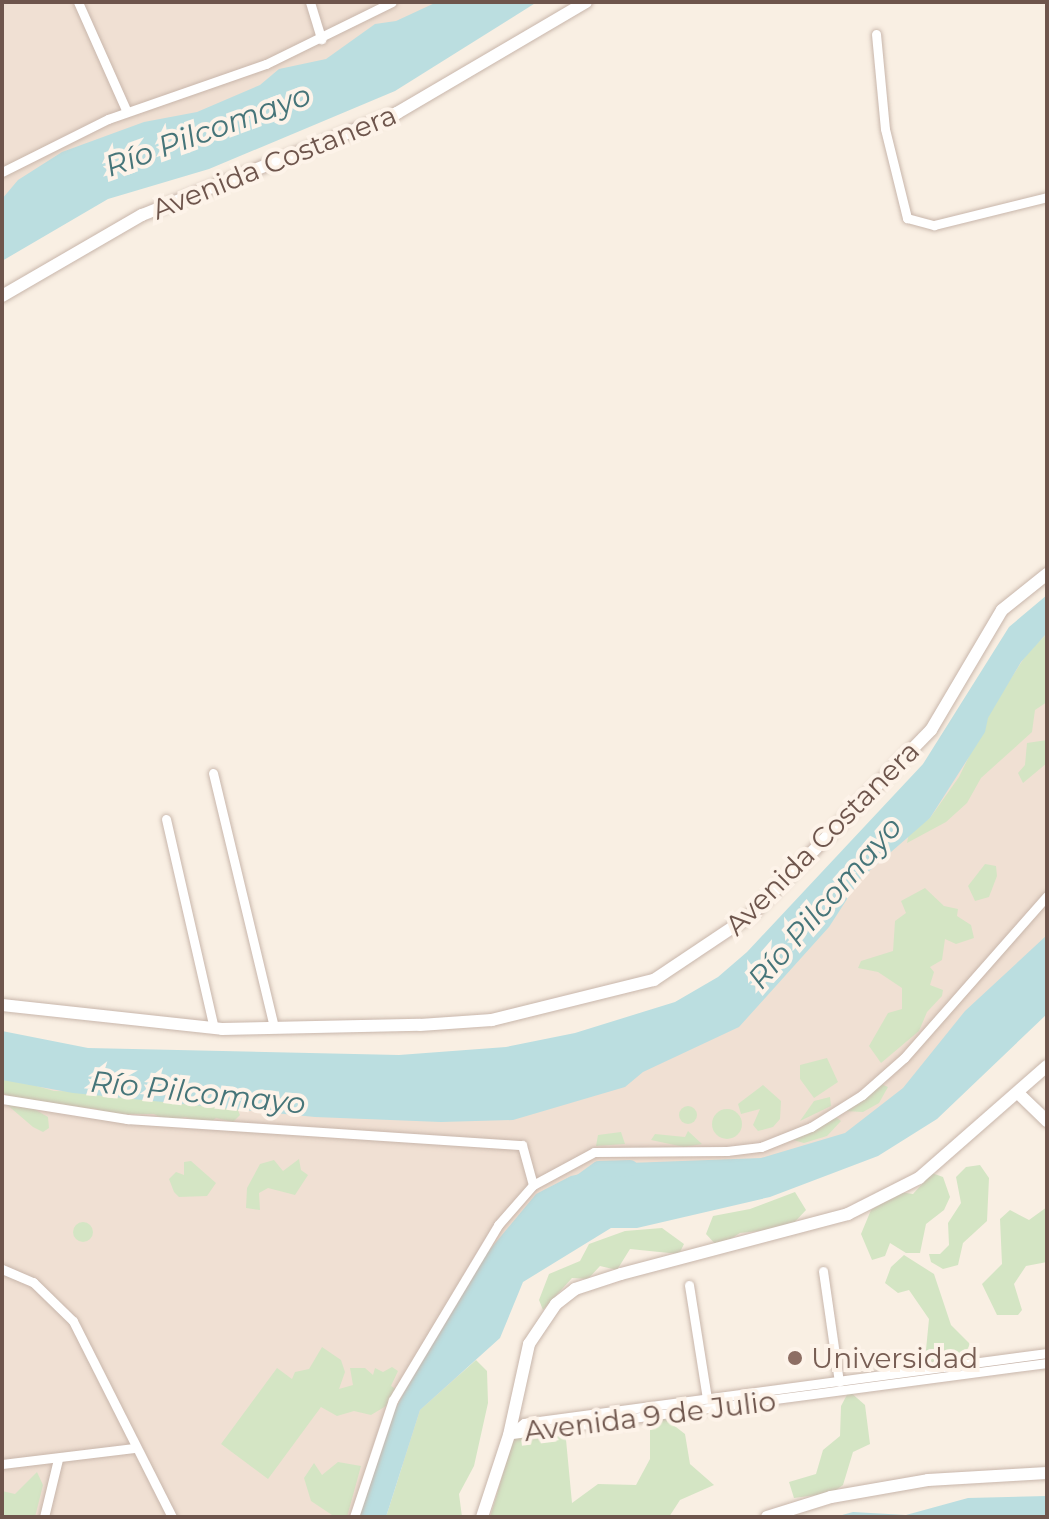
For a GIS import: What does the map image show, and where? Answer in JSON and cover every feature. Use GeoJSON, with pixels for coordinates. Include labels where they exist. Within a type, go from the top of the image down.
{"type":"FeatureCollection","features":[{"type":"Feature","properties":{"kind":"street"},"geometry":{"type":"LineString","coordinates":[[78,2],[127,112]]}},
{"type":"Feature","properties":{"kind":"street"},"geometry":{"type":"LineString","coordinates":[[310,2],[321,39]]}},
{"type":"Feature","properties":{"kind":"street"},"geometry":{"type":"LineString","coordinates":[[2,172],[127,112],[266,64],[392,2]]}},
{"type":"Feature","properties":{"kind":"street","name":"Avenida Costanera"},"geometry":{"type":"LineString","coordinates":[[2,296],[142,215],[397,113],[586,2]]}},
{"type":"Feature","properties":{"kind":"street"},"geometry":{"type":"LineString","coordinates":[[876,34],[885,129],[907,218],[934,225],[1047,197]]}},
{"type":"Feature","properties":{"kind":"street","name":"Avenida Costanera"},"geometry":{"type":"LineString","coordinates":[[2,1005],[214,1028],[492,1020],[654,980],[686,963],[751,915],[931,730],[1002,610],[1047,574]]}},
{"type":"Feature","properties":{"kind":"street"},"geometry":{"type":"LineString","coordinates":[[213,773],[274,1028]]}},
{"type":"Feature","properties":{"kind":"street"},"geometry":{"type":"LineString","coordinates":[[166,819],[214,1028]]}},
{"type":"Feature","properties":{"kind":"street"},"geometry":{"type":"LineString","coordinates":[[354,1517],[372,1453],[400,1386],[498,1225],[533,1185],[594,1152],[750,1148],[811,1127],[862,1095],[904,1058],[1047,896]]}},
{"type":"Feature","properties":{"kind":"street"},"geometry":{"type":"LineString","coordinates":[[482,1517],[509,1435],[529,1344],[547,1314],[575,1289],[848,1214],[919,1178],[1019,1094],[1047,1066]]}},
{"type":"Feature","properties":{"kind":"street"},"geometry":{"type":"LineString","coordinates":[[1019,1094],[1047,1121]]}},
{"type":"Feature","properties":{"kind":"street"},"geometry":{"type":"LineString","coordinates":[[2,1099],[127,1119],[522,1145],[533,1185]]}},
{"type":"Feature","properties":{"kind":"street"},"geometry":{"type":"LineString","coordinates":[[2,1269],[33,1282],[73,1321],[170,1516]]}},
{"type":"Feature","properties":{"kind":"street"},"geometry":{"type":"LineString","coordinates":[[823,1271],[839,1382]]}},
{"type":"Feature","properties":{"kind":"street"},"geometry":{"type":"LineString","coordinates":[[689,1285],[707,1399]]}},
{"type":"Feature","properties":{"kind":"street","name":"Avenida 9 de Julio"},"geometry":{"type":"LineString","coordinates":[[509,1435],[524,1423],[707,1399],[776,1395],[839,1382],[1047,1353]]}},
{"type":"Feature","properties":{"kind":"street","name":"Avenida 9 de Julio"},"geometry":{"type":"LineString","coordinates":[[509,1435],[776,1395],[1047,1363]]}},
{"type":"Feature","properties":{"kind":"street"},"geometry":{"type":"LineString","coordinates":[[2,1464],[134,1448]]}},
{"type":"Feature","properties":{"kind":"street"},"geometry":{"type":"LineString","coordinates":[[44,1517],[58,1459]]}},
{"type":"Feature","properties":{"kind":"street"},"geometry":{"type":"LineString","coordinates":[[767,1517],[831,1497],[928,1480],[1047,1473]]}},
{"type":"Feature","properties":{"kind":"shaded area"},"geometry":{"type":"Polygon","coordinates":[[[2,2],[506,2],[2,209],[2,2]]]}},
{"type":"Feature","properties":{"kind":"shaded area"},"geometry":{"type":"Polygon","coordinates":[[[1047,611],[1047,986],[844,1154],[582,1180],[370,1517],[2,1517],[2,1065],[296,1103],[722,1017],[1047,611]]]}},
{"type":"Feature","properties":{"kind":"green space"},"geometry":{"type":"Polygon","coordinates":[[[1047,634],[1047,702],[1035,710],[1032,732],[981,778],[967,803],[946,822],[907,843],[909,833],[930,818],[959,777],[995,703],[1028,652],[1047,634]]]}},
{"type":"Feature","properties":{"kind":"green space"},"geometry":{"type":"Polygon","coordinates":[[[1047,740],[1047,763],[1023,783],[1018,773],[1025,765],[1027,743],[1047,740]]]}},
{"type":"Feature","properties":{"kind":"green space"},"geometry":{"type":"Polygon","coordinates":[[[985,864],[996,866],[997,876],[989,897],[975,901],[968,886],[985,864]]]}},
{"type":"Feature","properties":{"kind":"green space"},"geometry":{"type":"Polygon","coordinates":[[[925,888],[944,906],[958,909],[957,916],[971,925],[974,938],[956,944],[945,939],[942,960],[930,967],[934,972],[930,985],[943,990],[942,996],[927,1012],[919,1031],[881,1063],[869,1046],[888,1013],[902,1009],[902,988],[878,972],[858,968],[861,961],[893,951],[895,921],[906,913],[901,901],[925,888]]]}},
{"type":"Feature","properties":{"kind":"green space"},"geometry":{"type":"Polygon","coordinates":[[[827,1058],[838,1082],[814,1098],[800,1079],[800,1065],[827,1058]]]}},
{"type":"Feature","properties":{"kind":"green space"},"geometry":{"type":"Polygon","coordinates":[[[2,1076],[54,1091],[115,1092],[128,1098],[138,1094],[237,1108],[240,1115],[233,1122],[216,1118],[208,1124],[185,1117],[167,1121],[154,1114],[100,1114],[97,1109],[22,1101],[2,1093],[2,1076]]]}},
{"type":"Feature","properties":{"kind":"green space"},"geometry":{"type":"Polygon","coordinates":[[[881,1084],[888,1087],[879,1103],[863,1112],[845,1111],[881,1084]]]}},
{"type":"Feature","properties":{"kind":"green space"},"geometry":{"type":"Polygon","coordinates":[[[763,1085],[781,1101],[780,1119],[773,1127],[758,1131],[753,1125],[760,1109],[741,1114],[738,1104],[763,1085]]]}},
{"type":"Feature","properties":{"kind":"green space"},"geometry":{"type":"Polygon","coordinates":[[[830,1097],[831,1106],[800,1121],[814,1101],[830,1097]]]}},
{"type":"Feature","properties":{"kind":"green space"},"geometry":{"type":"Polygon","coordinates":[[[5,1103],[31,1107],[48,1117],[49,1128],[43,1132],[33,1127],[5,1103]]]}},
{"type":"Feature","properties":{"kind":"green space"},"geometry":{"type":"Polygon","coordinates":[[[688,1106],[697,1115],[688,1124],[679,1115],[688,1106]]]}},
{"type":"Feature","properties":{"kind":"green space"},"geometry":{"type":"Polygon","coordinates":[[[727,1109],[733,1110],[741,1118],[741,1130],[733,1138],[727,1139],[721,1138],[713,1130],[712,1124],[713,1118],[721,1110],[727,1109]]]}},
{"type":"Feature","properties":{"kind":"green space"},"geometry":{"type":"Polygon","coordinates":[[[833,1115],[841,1121],[827,1136],[804,1143],[793,1140],[833,1115]]]}},
{"type":"Feature","properties":{"kind":"green space"},"geometry":{"type":"Polygon","coordinates":[[[688,1131],[702,1144],[684,1147],[651,1140],[655,1134],[685,1137],[688,1131]]]}},
{"type":"Feature","properties":{"kind":"green space"},"geometry":{"type":"Polygon","coordinates":[[[621,1132],[625,1144],[596,1146],[598,1135],[621,1132]]]}},
{"type":"Feature","properties":{"kind":"green space"},"geometry":{"type":"Polygon","coordinates":[[[299,1159],[301,1170],[308,1175],[295,1195],[268,1188],[259,1193],[260,1210],[246,1208],[247,1188],[260,1164],[274,1160],[283,1171],[299,1159]]]}},
{"type":"Feature","properties":{"kind":"green space"},"geometry":{"type":"Polygon","coordinates":[[[191,1161],[216,1183],[207,1196],[179,1197],[174,1192],[169,1179],[176,1172],[184,1175],[184,1162],[191,1161]]]}},
{"type":"Feature","properties":{"kind":"green space"},"geometry":{"type":"Polygon","coordinates":[[[980,1165],[989,1178],[987,1221],[963,1243],[958,1265],[943,1269],[931,1262],[929,1254],[940,1254],[949,1245],[948,1223],[961,1203],[956,1177],[966,1167],[980,1165]]]}},
{"type":"Feature","properties":{"kind":"green space"},"geometry":{"type":"Polygon","coordinates":[[[932,1173],[943,1177],[950,1197],[944,1210],[926,1224],[920,1253],[906,1253],[890,1243],[885,1256],[872,1260],[861,1234],[871,1210],[900,1192],[913,1194],[932,1173]]]}},
{"type":"Feature","properties":{"kind":"green space"},"geometry":{"type":"Polygon","coordinates":[[[795,1192],[806,1210],[789,1228],[740,1233],[718,1247],[706,1234],[713,1216],[750,1209],[795,1192]]]}},
{"type":"Feature","properties":{"kind":"green space"},"geometry":{"type":"Polygon","coordinates":[[[1047,1207],[1047,1262],[1026,1266],[1014,1284],[1022,1310],[1018,1315],[997,1315],[982,1284],[1002,1264],[1000,1219],[1010,1210],[1029,1220],[1047,1207]]]}},
{"type":"Feature","properties":{"kind":"green space"},"geometry":{"type":"Polygon","coordinates":[[[83,1222],[90,1225],[93,1232],[90,1239],[83,1242],[76,1239],[73,1232],[76,1225],[83,1222]]]}},
{"type":"Feature","properties":{"kind":"green space"},"geometry":{"type":"Polygon","coordinates":[[[662,1228],[684,1244],[679,1254],[630,1249],[617,1270],[600,1266],[588,1279],[572,1278],[543,1310],[539,1300],[549,1274],[580,1261],[589,1244],[625,1231],[662,1228]]]}},
{"type":"Feature","properties":{"kind":"green space"},"geometry":{"type":"Polygon","coordinates":[[[904,1255],[934,1274],[951,1325],[970,1344],[961,1362],[933,1369],[925,1360],[929,1319],[909,1290],[898,1293],[885,1283],[891,1267],[904,1255]]]}},
{"type":"Feature","properties":{"kind":"green space"},"geometry":{"type":"Polygon","coordinates":[[[322,1347],[341,1360],[345,1372],[339,1389],[353,1385],[350,1368],[365,1368],[373,1375],[375,1368],[383,1372],[392,1367],[398,1371],[391,1386],[397,1390],[386,1406],[371,1415],[354,1411],[337,1416],[321,1407],[268,1479],[221,1444],[277,1368],[292,1379],[295,1372],[309,1369],[322,1347]]]}},
{"type":"Feature","properties":{"kind":"green space"},"geometry":{"type":"Polygon","coordinates":[[[476,1360],[487,1371],[488,1403],[474,1466],[459,1494],[462,1517],[386,1517],[420,1410],[476,1360]]]}},
{"type":"Feature","properties":{"kind":"green space"},"geometry":{"type":"Polygon","coordinates":[[[849,1391],[865,1405],[870,1444],[853,1452],[843,1485],[832,1493],[794,1498],[789,1482],[816,1474],[823,1450],[840,1436],[841,1406],[849,1391]]]}},
{"type":"Feature","properties":{"kind":"green space"},"geometry":{"type":"Polygon","coordinates":[[[663,1417],[685,1434],[690,1464],[714,1485],[680,1500],[669,1517],[490,1517],[514,1437],[565,1429],[572,1503],[598,1484],[636,1485],[650,1459],[650,1422],[663,1417]]]}},
{"type":"Feature","properties":{"kind":"green space"},"geometry":{"type":"Polygon","coordinates":[[[338,1462],[361,1466],[347,1517],[335,1517],[311,1501],[304,1478],[314,1463],[322,1475],[338,1462]]]}},
{"type":"Feature","properties":{"kind":"green space"},"geometry":{"type":"Polygon","coordinates":[[[37,1472],[43,1485],[35,1517],[2,1517],[2,1491],[15,1494],[37,1472]]]}},
{"type":"Feature","properties":{"kind":"water"},"geometry":{"type":"Polygon","coordinates":[[[437,2],[537,2],[395,91],[209,169],[108,199],[2,261],[2,199],[18,180],[62,152],[144,122],[197,112],[260,85],[279,69],[326,59],[375,24],[396,21],[437,2]]]}},
{"type":"Feature","properties":{"kind":"water"},"geometry":{"type":"Polygon","coordinates":[[[1047,595],[1047,633],[1021,662],[988,718],[985,732],[930,818],[860,879],[829,927],[739,1027],[643,1072],[625,1087],[513,1120],[441,1122],[315,1117],[73,1093],[2,1080],[2,1031],[88,1048],[399,1055],[506,1047],[575,1033],[675,1002],[718,977],[747,952],[923,764],[1009,627],[1047,595]]]}},
{"type":"Feature","properties":{"kind":"water"},"geometry":{"type":"Polygon","coordinates":[[[1047,935],[1047,1014],[937,1119],[878,1156],[770,1197],[637,1228],[611,1228],[523,1282],[500,1338],[420,1410],[386,1517],[359,1517],[392,1415],[435,1334],[473,1270],[536,1194],[571,1176],[629,1163],[761,1158],[845,1133],[903,1088],[965,1011],[1047,935]]]}},
{"type":"Feature","properties":{"kind":"water"},"geometry":{"type":"Polygon","coordinates":[[[1047,1496],[1047,1517],[835,1517],[853,1512],[906,1515],[968,1498],[1047,1496]]]}},
{"type":"Feature","properties":{"kind":"waterway","name":"Río Pilcomayo"},"geometry":{"type":"LineString","coordinates":[[581,1182],[599,1169],[630,1168]]}},
{"type":"Feature","properties":{"kind":"place","name":"Universidad"},"geometry":{"type":"Point","coordinates":[795,1358]}}]}
